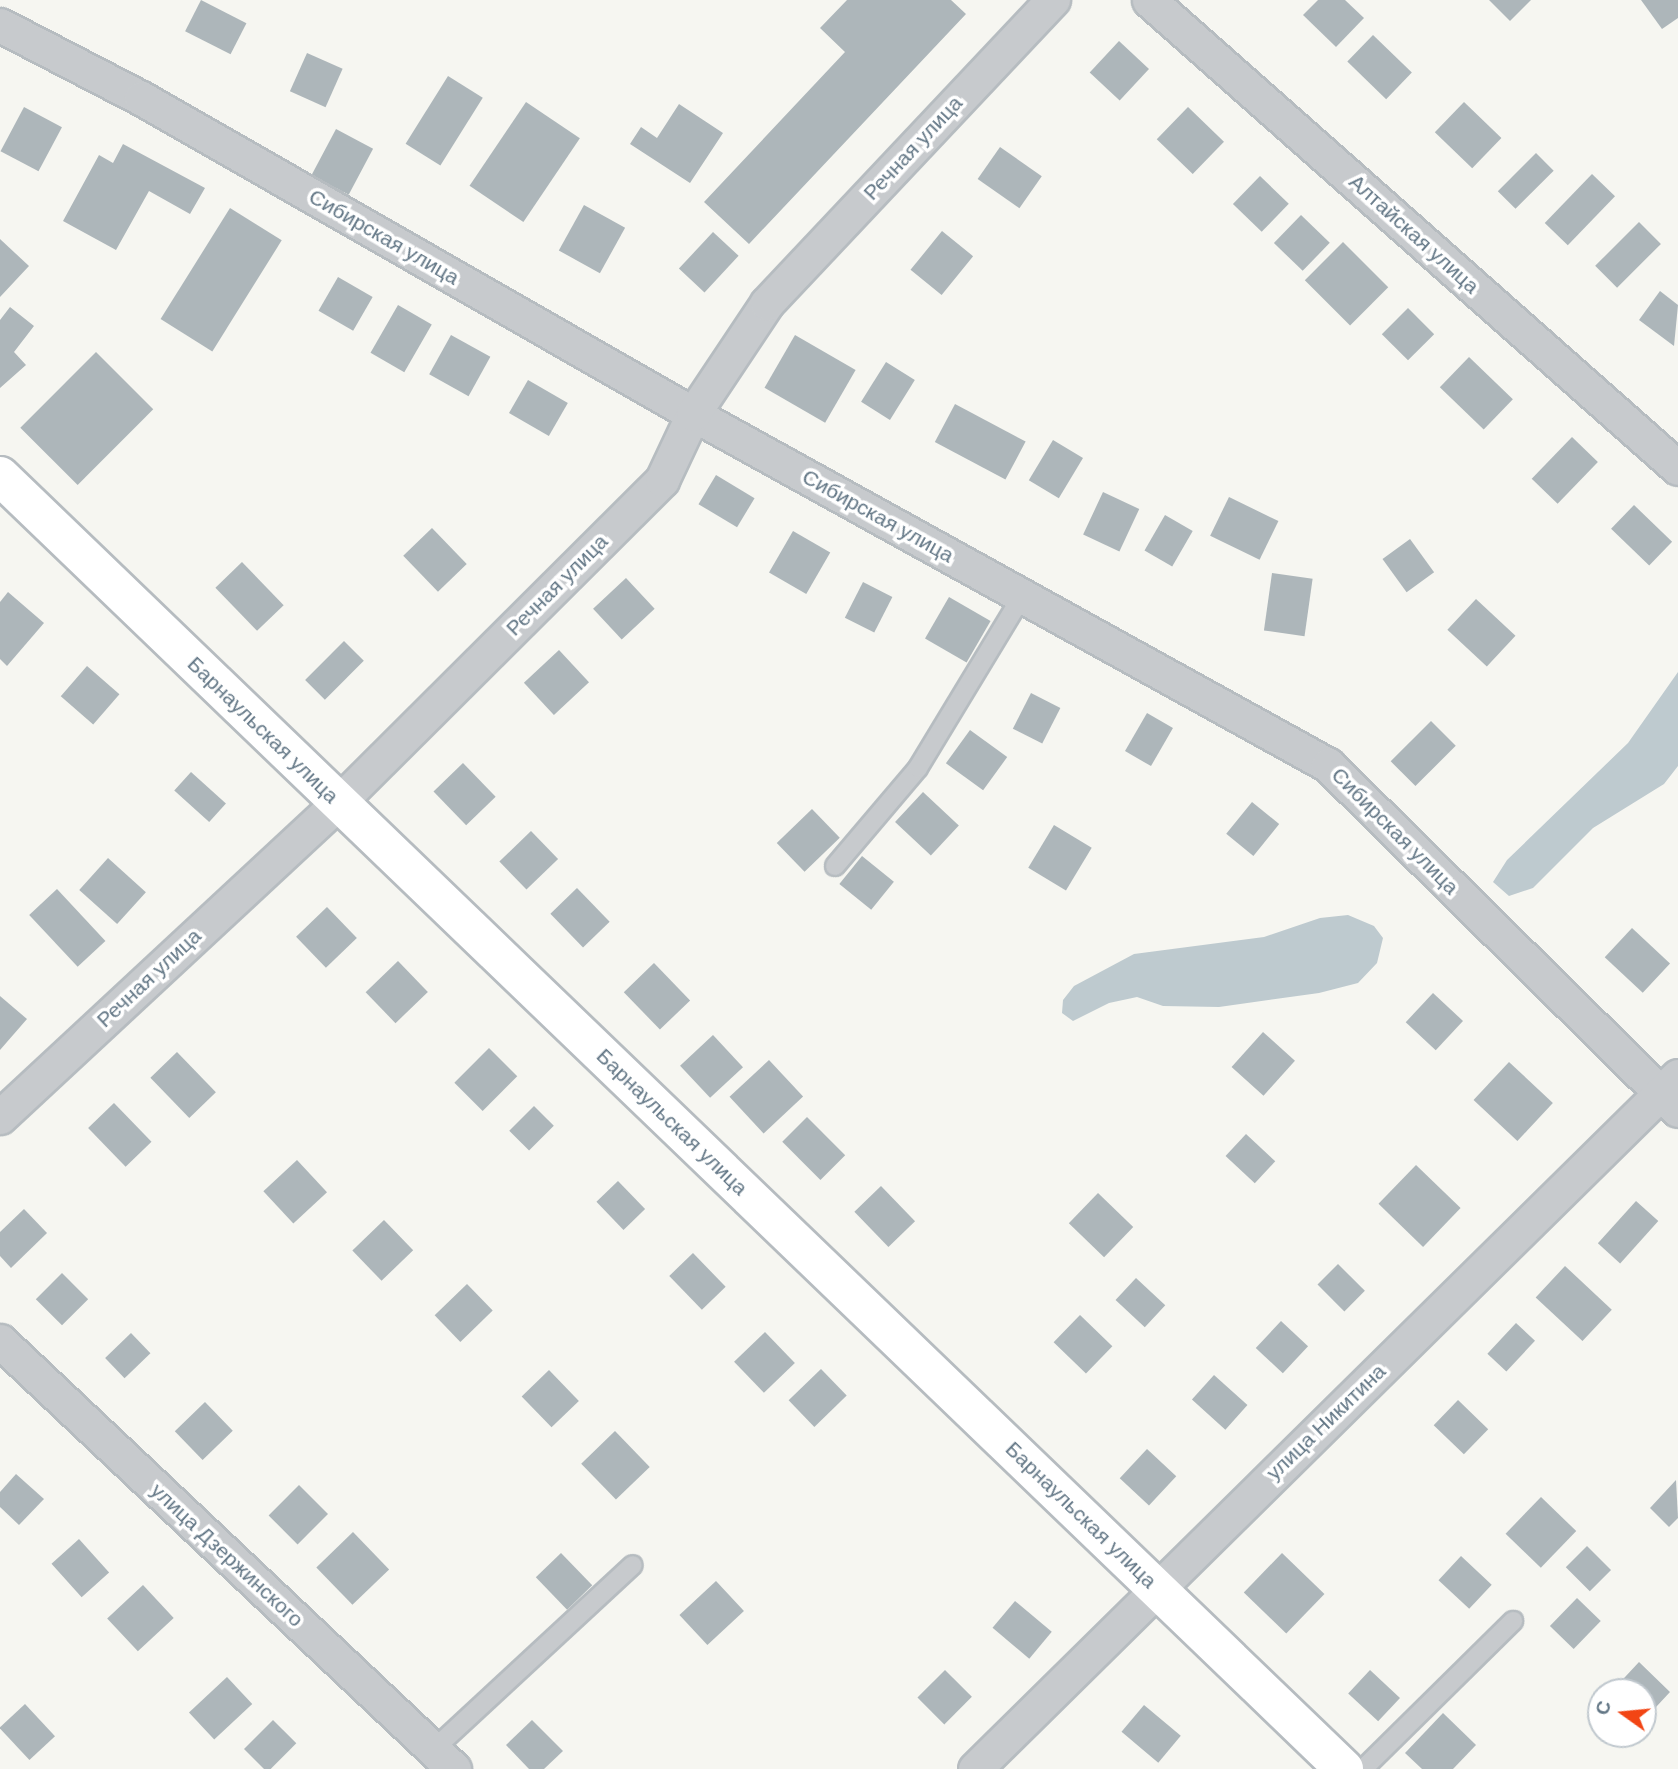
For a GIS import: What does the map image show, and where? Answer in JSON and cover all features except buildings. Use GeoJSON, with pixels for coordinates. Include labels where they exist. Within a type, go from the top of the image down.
{"type":"FeatureCollection","features":[{"type":"Feature","properties":{"kind":"street","name":"Речная улица"},"geometry":{"type":"LineString","coordinates":[[0,1117],[339,802],[662,480],[693,414],[767,303],[1053,0]]}},
{"type":"Feature","properties":{"kind":"street","name":"Алтайская улица"},"geometry":{"type":"LineString","coordinates":[[1149,0],[1678,468]]}},
{"type":"Feature","properties":{"kind":"street","name":"Сибирская улица"},"geometry":{"type":"LineString","coordinates":[[0,25],[141,98],[693,414],[1328,765],[1673,1094]]}},
{"type":"Feature","properties":{"kind":"street","name":"Барнаульская улица"},"geometry":{"type":"LineString","coordinates":[[0,477],[1344,1769]]}},
{"type":"Feature","properties":{"kind":"street","name":"улица Никитина"},"geometry":{"type":"LineString","coordinates":[[975,1769],[1157,1588],[1673,1094]]}},
{"type":"Feature","properties":{"kind":"street","name":"улица Дзержинского"},"geometry":{"type":"LineString","coordinates":[[0,1341],[444,1759]]}},
{"type":"Feature","properties":{"kind":"lane"},"geometry":{"type":"LineString","coordinates":[[835,866],[918,768],[1022,596]]}},
{"type":"Feature","properties":{"kind":"lane"},"geometry":{"type":"LineString","coordinates":[[444,1759],[633,1565]]}},
{"type":"Feature","properties":{"kind":"lane"},"geometry":{"type":"LineString","coordinates":[[1363,1769],[1513,1621]]}},
{"type":"Feature","properties":{"kind":"shaded area"},"geometry":{"type":"Polygon","coordinates":[[[1678,672],[1678,766],[1664,784],[1593,828],[1533,888],[1509,896],[1493,882],[1507,860],[1628,743],[1678,672]]]}},
{"type":"Feature","properties":{"kind":"shaded area"},"geometry":{"type":"Polygon","coordinates":[[[1348,915],[1374,926],[1383,938],[1377,963],[1358,983],[1319,993],[1219,1007],[1163,1006],[1137,997],[1109,1003],[1073,1021],[1062,1013],[1063,1000],[1074,986],[1134,954],[1264,937],[1320,918],[1348,915]]]}}]}
